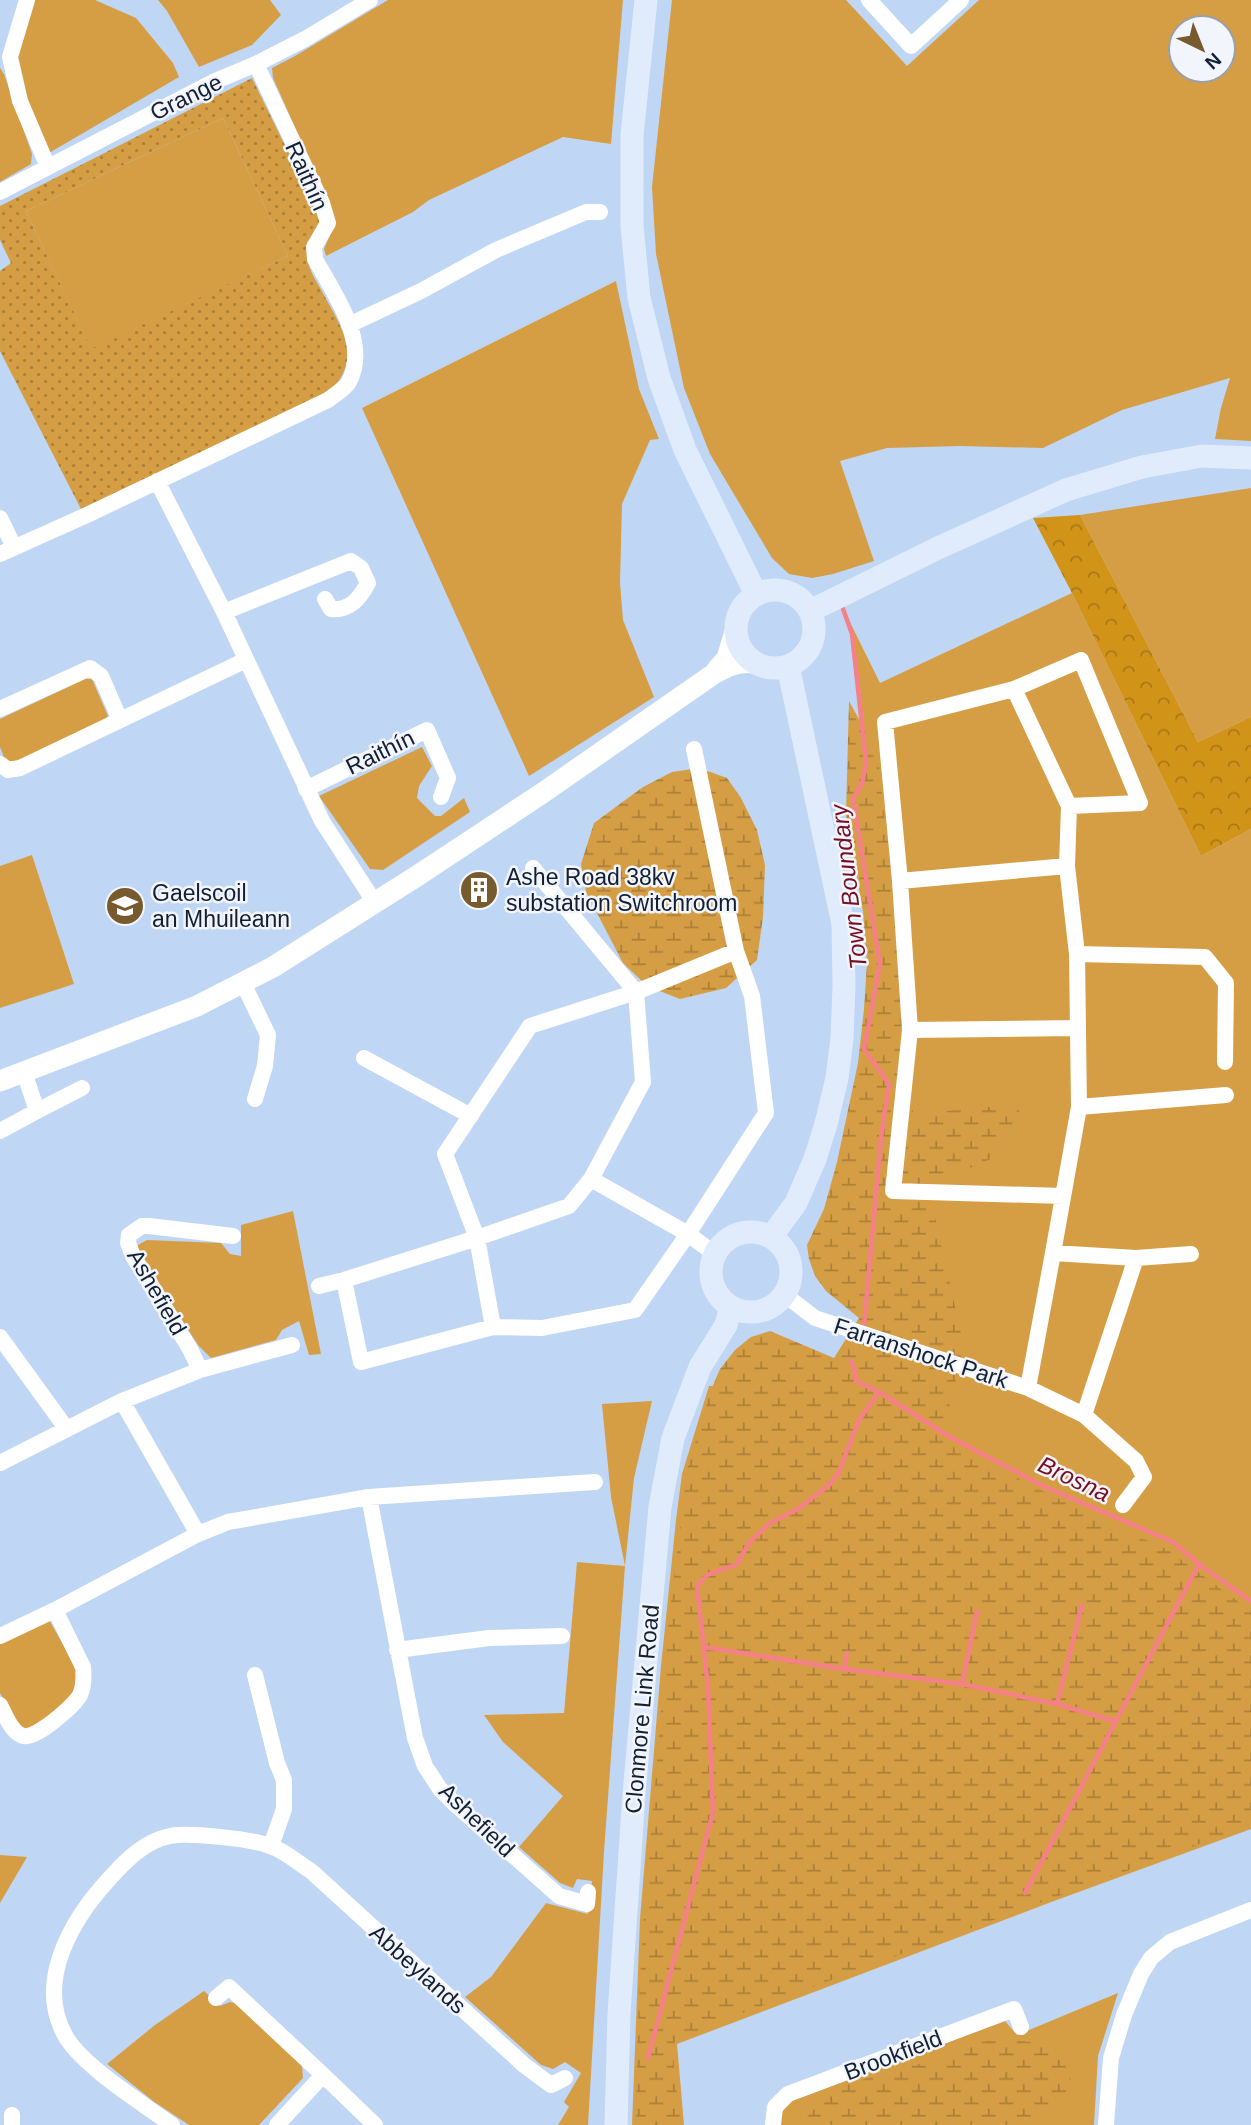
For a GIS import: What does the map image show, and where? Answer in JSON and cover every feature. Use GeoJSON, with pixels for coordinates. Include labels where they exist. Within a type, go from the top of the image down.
{"type":"FeatureCollection","features":[{"type":"Feature","properties":{"kind":"main road"},"geometry":{"type":"LineString","coordinates":[[646,0],[632,135],[632,226],[639,298],[659,378],[685,450],[756,594]]}},
{"type":"Feature","properties":{"kind":"main road"},"geometry":{"type":"LineString","coordinates":[[810,611],[937,548],[1066,490],[1142,467],[1202,456],[1251,458]]}},
{"type":"Feature","properties":{"kind":"main road"},"geometry":{"type":"LineString","coordinates":[[780,590],[803,601],[810,611],[814,633],[806,653],[798,661],[788,666],[765,667],[754,663],[741,650],[735,632],[736,621],[740,610],[756,594],[780,590]]}},
{"type":"Feature","properties":{"kind":"main road"},"geometry":{"type":"LineString","coordinates":[[771,1237],[796,1203],[815,1159],[826,1124],[837,1078],[844,985],[843,924],[788,666]]}},
{"type":"Feature","properties":{"kind":"main road"},"geometry":{"type":"LineString","coordinates":[[746,1233],[771,1237],[781,1245],[788,1256],[790,1282],[785,1294],[766,1310],[742,1311],[731,1307],[715,1289],[711,1278],[709,1249],[723,1244],[733,1236],[746,1233]]}},
{"type":"Feature","properties":{"kind":"main road","name":"Clonmore Link Road"},"geometry":{"type":"LineString","coordinates":[[616,2125],[619,2014],[634,1794],[660,1507],[673,1437],[700,1367],[726,1325],[731,1307]]}},
{"type":"Feature","properties":{"kind":"street"},"geometry":{"type":"LineString","coordinates":[[27,0],[5,57],[48,167]]}},
{"type":"Feature","properties":{"kind":"street","name":"Grange"},"geometry":{"type":"LineString","coordinates":[[0,192],[213,82],[305,39],[370,0]]}},
{"type":"Feature","properties":{"kind":"street"},"geometry":{"type":"LineString","coordinates":[[869,0],[911,46],[961,0]]}},
{"type":"Feature","properties":{"kind":"street","name":"Raithín"},"geometry":{"type":"LineString","coordinates":[[7,550],[87,515],[328,400],[348,385],[357,358],[349,324],[315,259],[314,247],[328,223],[322,203],[256,64]]}},
{"type":"Feature","properties":{"kind":"street"},"geometry":{"type":"LineString","coordinates":[[349,324],[421,291],[495,250],[586,212],[600,212]]}},
{"type":"Feature","properties":{"kind":"street"},"geometry":{"type":"LineString","coordinates":[[157,481],[224,612],[322,821],[375,903]]}},
{"type":"Feature","properties":{"kind":"street"},"geometry":{"type":"LineString","coordinates":[[0,518],[7,550]]}},
{"type":"Feature","properties":{"kind":"street"},"geometry":{"type":"LineString","coordinates":[[224,612],[351,561],[361,568],[368,583],[356,601],[342,610],[331,610],[325,599]]}},
{"type":"Feature","properties":{"kind":"street"},"geometry":{"type":"LineString","coordinates":[[715,673],[727,658],[735,632]]}},
{"type":"Feature","properties":{"kind":"street"},"geometry":{"type":"LineString","coordinates":[[0,764],[8,769],[20,768],[246,660]]}},
{"type":"Feature","properties":{"kind":"street"},"geometry":{"type":"LineString","coordinates":[[1063,1196],[893,1191],[910,1030],[885,722],[1014,689],[1081,660],[1140,803],[1069,806]]}},
{"type":"Feature","properties":{"kind":"street"},"geometry":{"type":"LineString","coordinates":[[0,1081],[178,1014],[243,984],[375,903],[544,792],[715,673],[730,665],[754,663]]}},
{"type":"Feature","properties":{"kind":"street"},"geometry":{"type":"LineString","coordinates":[[0,709],[90,668],[101,676],[120,720]]}},
{"type":"Feature","properties":{"kind":"street","name":"Farranshock Park"},"geometry":{"type":"LineString","coordinates":[[1014,689],[1069,806],[1067,866],[1077,954],[1079,1107],[1028,1388]]}},
{"type":"Feature","properties":{"kind":"street","name":"Raithín"},"geometry":{"type":"LineString","coordinates":[[306,789],[427,730],[448,778],[441,797]]}},
{"type":"Feature","properties":{"kind":"street"},"geometry":{"type":"LineString","coordinates":[[344,1280],[361,1362],[493,1327],[542,1328],[635,1310],[688,1234],[766,1112],[752,996],[736,951],[694,750]]}},
{"type":"Feature","properties":{"kind":"street"},"geometry":{"type":"LineString","coordinates":[[900,881],[1067,866]]}},
{"type":"Feature","properties":{"kind":"street"},"geometry":{"type":"LineString","coordinates":[[319,1286],[477,1238],[569,1206],[591,1179],[643,1082],[636,992],[533,868]]}},
{"type":"Feature","properties":{"kind":"street"},"geometry":{"type":"LineString","coordinates":[[493,1327],[477,1238],[445,1154],[530,1026],[636,992],[736,951]]}},
{"type":"Feature","properties":{"kind":"street"},"geometry":{"type":"LineString","coordinates":[[1077,954],[1205,957],[1226,983],[1225,1062]]}},
{"type":"Feature","properties":{"kind":"street"},"geometry":{"type":"LineString","coordinates":[[243,984],[268,1034],[265,1066],[255,1099]]}},
{"type":"Feature","properties":{"kind":"street"},"geometry":{"type":"LineString","coordinates":[[910,1030],[1078,1028]]}},
{"type":"Feature","properties":{"kind":"street"},"geometry":{"type":"LineString","coordinates":[[364,1058],[471,1116]]}},
{"type":"Feature","properties":{"kind":"street"},"geometry":{"type":"LineString","coordinates":[[24,1072],[37,1111]]}},
{"type":"Feature","properties":{"kind":"street"},"geometry":{"type":"LineString","coordinates":[[0,1131],[82,1088]]}},
{"type":"Feature","properties":{"kind":"street"},"geometry":{"type":"LineString","coordinates":[[1079,1107],[1226,1095]]}},
{"type":"Feature","properties":{"kind":"street"},"geometry":{"type":"LineString","coordinates":[[591,1179],[688,1234],[709,1249]]}},
{"type":"Feature","properties":{"kind":"street","name":"Ashefield"},"geometry":{"type":"LineString","coordinates":[[200,1370],[133,1256],[128,1243],[129,1235],[142,1226],[149,1226],[233,1236]]}},
{"type":"Feature","properties":{"kind":"street"},"geometry":{"type":"LineString","coordinates":[[1053,1253],[1136,1258],[1191,1254]]}},
{"type":"Feature","properties":{"kind":"street"},"geometry":{"type":"LineString","coordinates":[[1084,1415],[1136,1258]]}},
{"type":"Feature","properties":{"kind":"street","name":"Farranshock Park"},"geometry":{"type":"LineString","coordinates":[[785,1294],[815,1318],[1028,1388],[1084,1415],[1136,1461],[1144,1477],[1123,1505]]}},
{"type":"Feature","properties":{"kind":"street"},"geometry":{"type":"LineString","coordinates":[[0,1337],[66,1428]]}},
{"type":"Feature","properties":{"kind":"street"},"geometry":{"type":"LineString","coordinates":[[0,1463],[122,1401],[200,1370],[292,1345]]}},
{"type":"Feature","properties":{"kind":"street"},"geometry":{"type":"LineString","coordinates":[[122,1401],[198,1534]]}},
{"type":"Feature","properties":{"kind":"street"},"geometry":{"type":"LineString","coordinates":[[0,1636],[198,1534],[228,1522],[369,1497],[595,1482]]}},
{"type":"Feature","properties":{"kind":"street","name":"Ashefield"},"geometry":{"type":"LineString","coordinates":[[369,1497],[415,1738],[425,1766],[440,1789],[456,1805],[559,1896],[587,1904],[588,1892]]}},
{"type":"Feature","properties":{"kind":"street"},"geometry":{"type":"LineString","coordinates":[[0,1705],[14,1730],[27,1737],[36,1734],[74,1703],[81,1693],[83,1667],[54,1610]]}},
{"type":"Feature","properties":{"kind":"street"},"geometry":{"type":"LineString","coordinates":[[397,1650],[489,1638],[562,1636]]}},
{"type":"Feature","properties":{"kind":"street"},"geometry":{"type":"LineString","coordinates":[[255,1675],[277,1763],[284,1780],[284,1809],[271,1846]]}},
{"type":"Feature","properties":{"kind":"street","name":"Abbeylands"},"geometry":{"type":"LineString","coordinates":[[172,2125],[80,2056],[66,2037],[56,2014],[54,1995],[57,1967],[65,1944],[90,1899],[140,1849],[170,1836],[254,1841],[271,1846],[310,1871],[524,2065],[551,2085],[565,2078]]}},
{"type":"Feature","properties":{"kind":"street"},"geometry":{"type":"LineString","coordinates":[[1106,2125],[1111,2058],[1124,2015],[1141,1974],[1151,1958],[1170,1942],[1251,1910]]}},
{"type":"Feature","properties":{"kind":"street"},"geometry":{"type":"LineString","coordinates":[[216,1998],[229,1987],[375,2125]]}},
{"type":"Feature","properties":{"kind":"street","name":"Brookfield"},"geometry":{"type":"LineString","coordinates":[[773,2125],[775,2107],[788,2094],[1014,2009],[1021,2027]]}},
{"type":"Feature","properties":{"kind":"street"},"geometry":{"type":"LineString","coordinates":[[277,2125],[323,2075]]}},
{"type":"Feature","properties":{"kind":"green space"},"geometry":{"type":"Polygon","coordinates":[[[26,0],[95,0],[136,18],[173,63],[179,77],[49,153],[12,70],[26,0]]]}},
{"type":"Feature","properties":{"kind":"green space"},"geometry":{"type":"Polygon","coordinates":[[[158,0],[270,0],[281,15],[252,45],[199,67],[158,0]]]}},
{"type":"Feature","properties":{"kind":"green space"},"geometry":{"type":"Polygon","coordinates":[[[388,0],[623,0],[611,144],[563,137],[429,200],[413,212],[326,256],[324,249],[334,226],[332,211],[273,78],[272,68],[388,0]]]}},
{"type":"Feature","properties":{"kind":"green space"},"geometry":{"type":"Polygon","coordinates":[[[672,0],[846,0],[907,66],[979,0],[1251,0],[1251,441],[1215,439],[1230,378],[1122,410],[1043,448],[887,448],[840,461],[874,561],[812,578],[789,574],[772,558],[710,454],[684,388],[656,254],[652,187],[672,0]]]}},
{"type":"Feature","properties":{"kind":"green space"},"geometry":{"type":"Polygon","coordinates":[[[0,68],[32,154],[31,164],[0,182],[0,68]]]}},
{"type":"Feature","properties":{"kind":"green space"},"geometry":{"type":"Polygon","coordinates":[[[252,78],[321,219],[309,246],[307,259],[345,340],[346,366],[340,380],[328,393],[81,509],[0,351],[0,271],[11,263],[0,240],[0,206],[252,78]],[[223,118],[26,211],[91,349],[288,256],[223,118]]]}},
{"type":"Feature","properties":{"kind":"green space"},"geometry":{"type":"Polygon","coordinates":[[[223,118],[288,256],[91,350],[26,211],[223,118]]]}},
{"type":"Feature","properties":{"kind":"green space"},"geometry":{"type":"Polygon","coordinates":[[[616,281],[639,389],[659,439],[650,440],[622,504],[620,583],[623,620],[654,697],[529,776],[362,408],[616,281]]]}},
{"type":"Feature","properties":{"kind":"green space"},"geometry":{"type":"Polygon","coordinates":[[[1251,488],[1251,717],[1198,742],[1080,515],[1251,488]]]}},
{"type":"Feature","properties":{"kind":"green space"},"geometry":{"type":"Polygon","coordinates":[[[1080,515],[1198,742],[1251,717],[1251,829],[1201,856],[1033,518],[1080,515]]]}},
{"type":"Feature","properties":{"kind":"green space"},"geometry":{"type":"Polygon","coordinates":[[[1072,593],[1201,856],[1251,829],[1251,1829],[677,2044],[684,2125],[632,2125],[640,1919],[661,1666],[682,1474],[709,1386],[854,1383],[864,1327],[880,963],[866,762],[852,634],[842,606],[880,683],[1072,593]]]}},
{"type":"Feature","properties":{"kind":"green space"},"geometry":{"type":"Polygon","coordinates":[[[85,679],[92,679],[108,716],[104,721],[15,762],[5,760],[0,747],[0,719],[85,679]]]}},
{"type":"Feature","properties":{"kind":"green space"},"geometry":{"type":"Polygon","coordinates":[[[849,701],[878,754],[885,822],[907,963],[913,1114],[1023,1104],[993,1158],[928,1186],[964,1346],[942,1437],[1034,1487],[1168,1550],[1251,1611],[1251,1825],[715,2023],[675,2041],[674,2061],[680,2125],[636,2125],[643,1927],[669,1619],[687,1469],[711,1390],[720,1369],[735,1350],[751,1337],[770,1331],[834,1358],[859,1318],[826,1291],[815,1276],[807,1245],[824,1209],[837,1162],[858,1063],[864,1009],[867,963],[863,912],[846,815],[849,701]]]}},
{"type":"Feature","properties":{"kind":"green space"},"geometry":{"type":"Polygon","coordinates":[[[422,747],[432,766],[419,786],[417,798],[435,816],[441,816],[464,798],[470,812],[383,870],[370,869],[319,796],[422,747]]]}},
{"type":"Feature","properties":{"kind":"green space"},"geometry":{"type":"Polygon","coordinates":[[[699,768],[727,778],[741,798],[757,830],[765,865],[763,917],[757,960],[726,988],[680,999],[647,986],[623,963],[586,892],[581,864],[594,823],[643,787],[672,772],[699,768]]]}},
{"type":"Feature","properties":{"kind":"green space"},"geometry":{"type":"Polygon","coordinates":[[[32,855],[74,984],[0,1008],[0,866],[32,855]]]}},
{"type":"Feature","properties":{"kind":"green space"},"geometry":{"type":"Polygon","coordinates":[[[293,1211],[321,1354],[309,1355],[299,1321],[282,1330],[276,1340],[211,1358],[198,1345],[138,1251],[138,1245],[147,1240],[221,1243],[230,1254],[241,1256],[241,1225],[293,1211]]]}},
{"type":"Feature","properties":{"kind":"green space"},"geometry":{"type":"Polygon","coordinates":[[[652,1401],[634,1478],[625,1566],[611,1497],[602,1404],[652,1401]]]}},
{"type":"Feature","properties":{"kind":"green space"},"geometry":{"type":"Polygon","coordinates":[[[577,1562],[625,1566],[588,2125],[558,2125],[569,2107],[564,2102],[581,2073],[565,2062],[553,2069],[541,2065],[465,1997],[491,1977],[546,1903],[588,1914],[592,1881],[577,1879],[573,1888],[560,1883],[519,1847],[563,1796],[503,1742],[484,1715],[564,1713],[577,1562]]]}},
{"type":"Feature","properties":{"kind":"green space"},"geometry":{"type":"Polygon","coordinates":[[[48,1618],[78,1671],[75,1694],[30,1731],[21,1728],[0,1693],[0,1641],[48,1618]]]}},
{"type":"Feature","properties":{"kind":"green space"},"geometry":{"type":"Polygon","coordinates":[[[0,1855],[27,1857],[0,1903],[0,1855]]]}},
{"type":"Feature","properties":{"kind":"green space"},"geometry":{"type":"Polygon","coordinates":[[[204,1991],[220,2006],[230,2002],[237,2004],[302,2066],[303,2078],[259,2125],[189,2125],[153,2101],[107,2064],[155,2025],[204,1991]]]}},
{"type":"Feature","properties":{"kind":"green space"},"geometry":{"type":"Polygon","coordinates":[[[1118,1993],[1098,2056],[1094,2125],[781,2125],[781,2114],[789,2102],[1005,2021],[1017,2035],[1118,1993]]]}},
{"type":"Feature","properties":{"kind":"green space"},"geometry":{"type":"Polygon","coordinates":[[[1002,2039],[1059,2045],[1071,2075],[1067,2095],[1047,2116],[1010,2125],[805,2125],[806,2118],[832,2090],[891,2070],[934,2061],[973,2043],[1002,2039]]]}},
{"type":"Feature","properties":{"kind":"waterway","name":"Town Boundary"},"geometry":{"type":"LineString","coordinates":[[842,606],[852,634],[866,762],[862,784],[853,798],[880,964],[864,1049],[889,1084],[881,1137],[864,1327]]}},
{"type":"Feature","properties":{"kind":"waterway","name":"Brosna"},"geometry":{"type":"LineString","coordinates":[[851,1361],[856,1381],[879,1392],[950,1437],[1045,1487],[1173,1542],[1251,1601]]}},
{"type":"Feature","properties":{"kind":"waterway"},"geometry":{"type":"LineString","coordinates":[[648,2058],[713,1812],[708,1687],[697,1586],[707,1575],[737,1564],[749,1543],[770,1523],[798,1509],[830,1484],[838,1474],[859,1420],[879,1392]]}},
{"type":"Feature","properties":{"kind":"waterway"},"geometry":{"type":"LineString","coordinates":[[1025,1893],[1199,1564]]}},
{"type":"Feature","properties":{"kind":"waterway"},"geometry":{"type":"LineString","coordinates":[[1057,1704],[1082,1605]]}},
{"type":"Feature","properties":{"kind":"waterway"},"geometry":{"type":"LineString","coordinates":[[962,1684],[977,1612]]}},
{"type":"Feature","properties":{"kind":"waterway"},"geometry":{"type":"LineString","coordinates":[[704,1647],[962,1684],[1057,1704],[1114,1721]]}},
{"type":"Feature","properties":{"kind":"waterway"},"geometry":{"type":"LineString","coordinates":[[844,1669],[847,1653]]}},
{"type":"Feature","properties":{"kind":"place","name":"Ashe Road 38kv substation Switchroom"},"geometry":{"type":"Point","coordinates":[479,890]}},
{"type":"Feature","properties":{"kind":"place","name":"Gaelscoil an Mhuileann"},"geometry":{"type":"Point","coordinates":[125,906]}}]}
